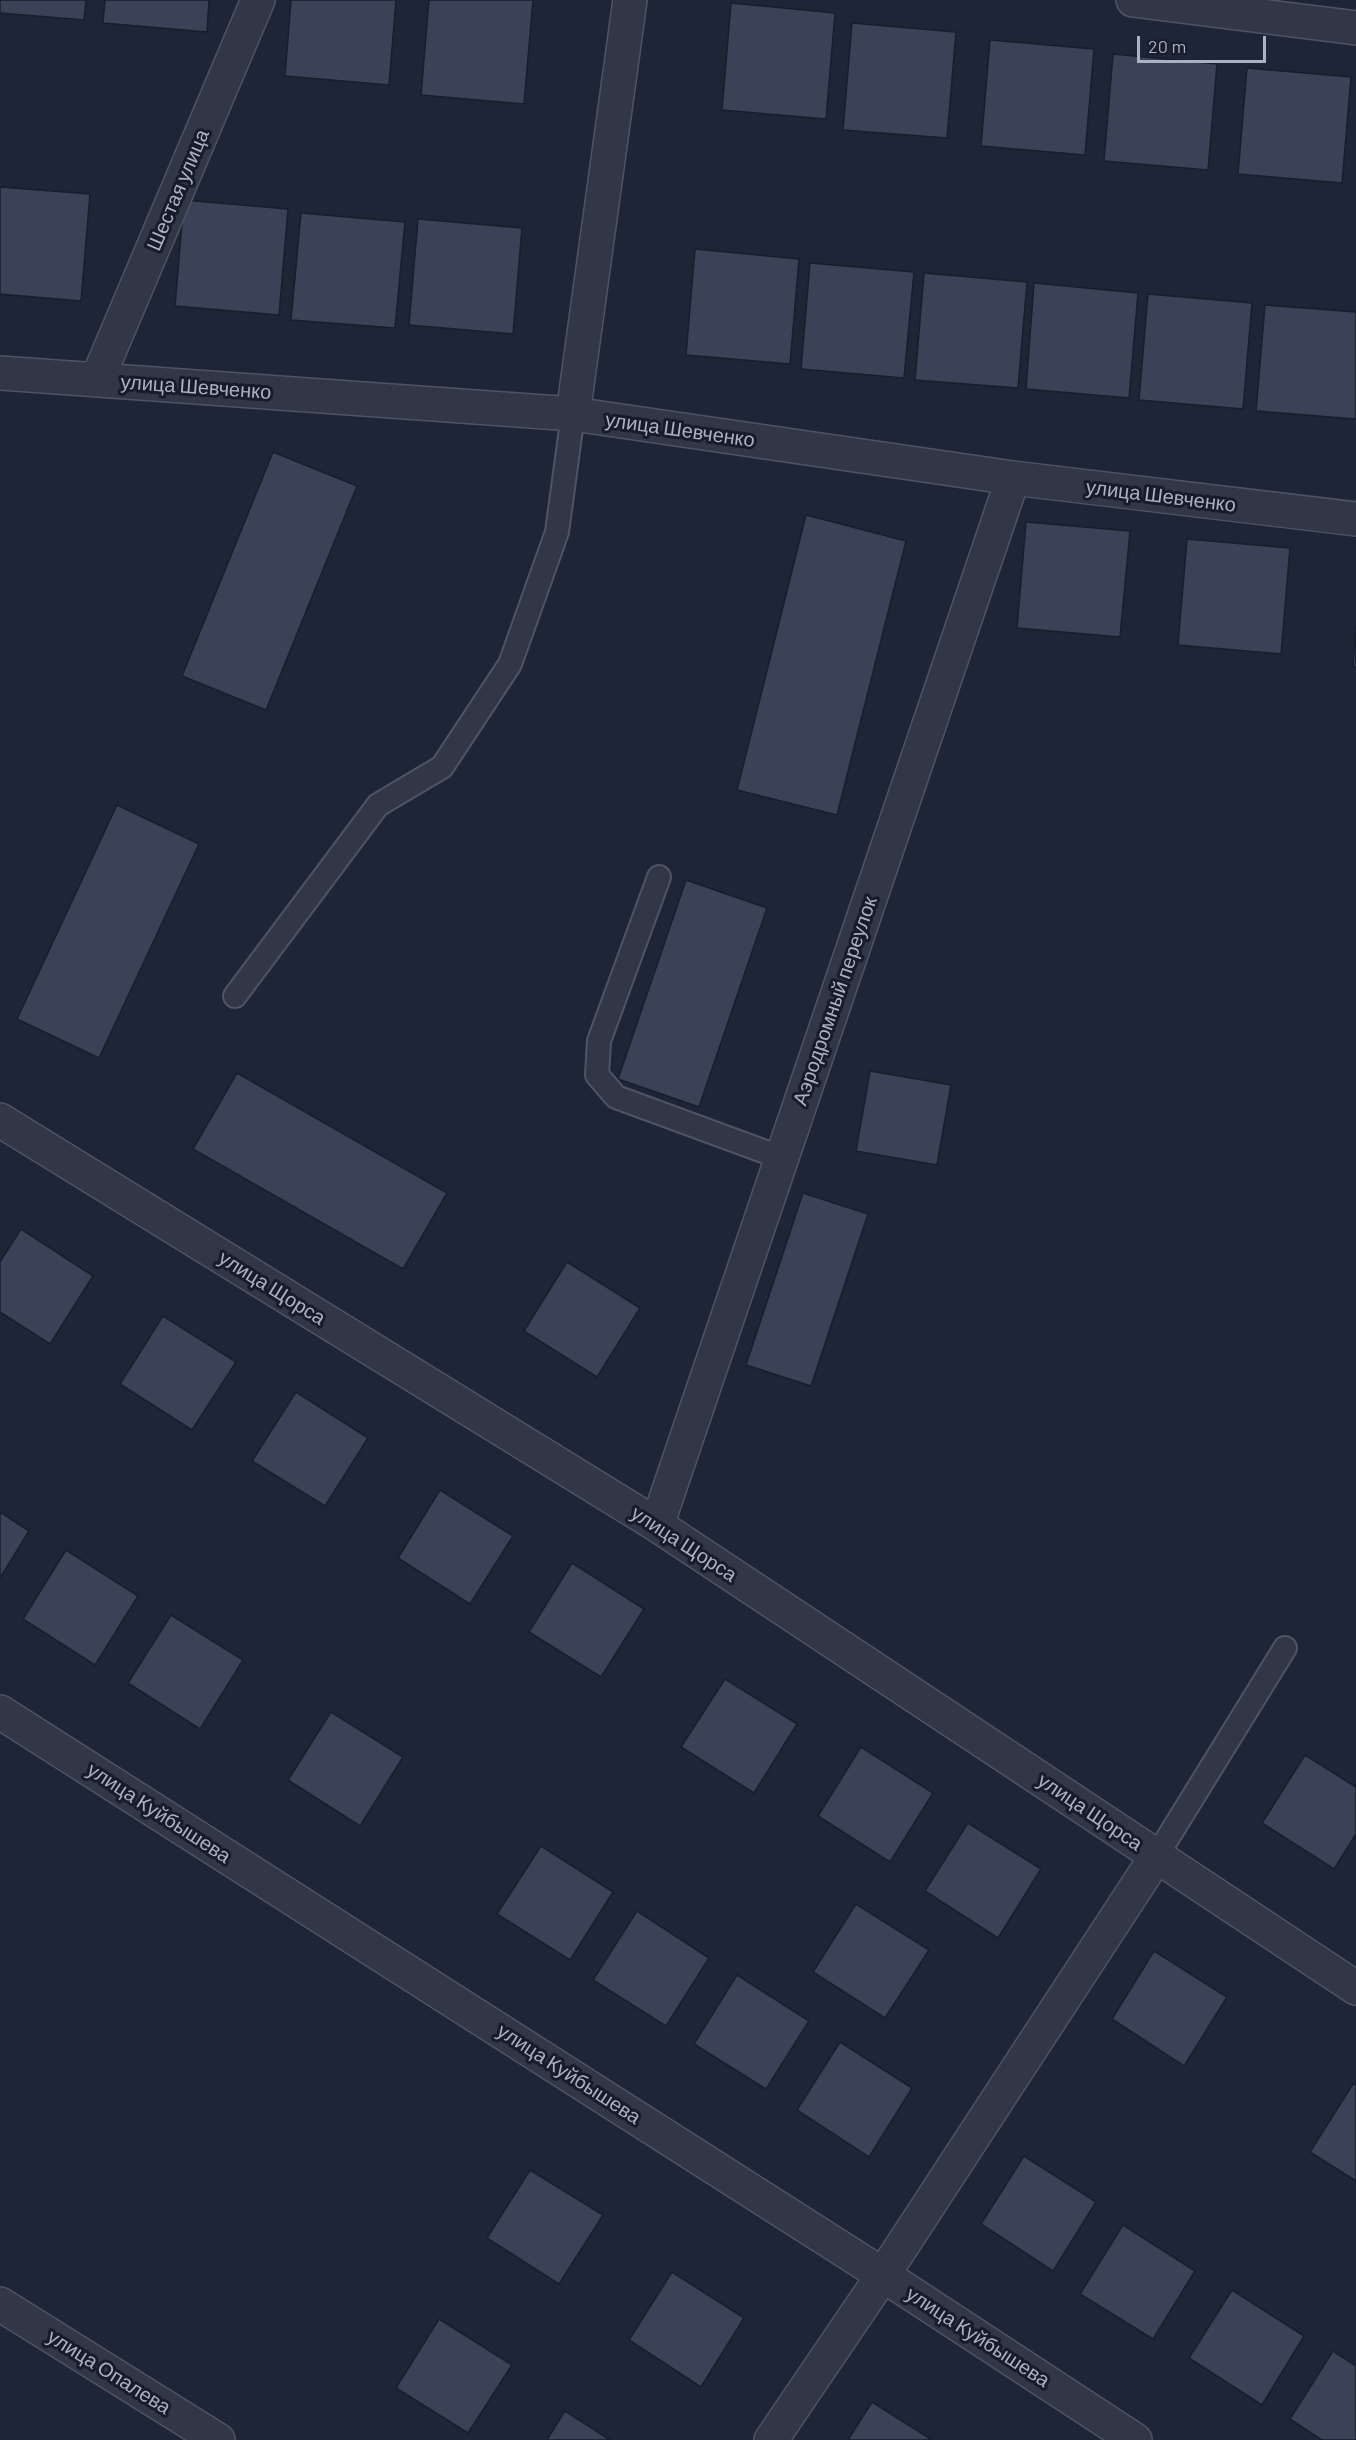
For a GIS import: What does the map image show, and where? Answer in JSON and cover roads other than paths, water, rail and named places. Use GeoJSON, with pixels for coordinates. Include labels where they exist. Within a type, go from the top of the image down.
{"type":"FeatureCollection","features":[{"type":"Feature","properties":{"kind":"street","name":"Шестая улица"},"geometry":{"type":"LineString","coordinates":[[97,380],[258,0]]}},
{"type":"Feature","properties":{"kind":"street"},"geometry":{"type":"LineString","coordinates":[[573,414],[630,0]]}},
{"type":"Feature","properties":{"kind":"street"},"geometry":{"type":"LineString","coordinates":[[1133,0],[1356,28]]}},
{"type":"Feature","properties":{"kind":"street","name":"улица Шевченко"},"geometry":{"type":"LineString","coordinates":[[0,373],[573,414],[1013,478],[1356,519]]}},
{"type":"Feature","properties":{"kind":"street","name":"Аэродромный переулок"},"geometry":{"type":"LineString","coordinates":[[657,1525],[1013,478]]}},
{"type":"Feature","properties":{"kind":"street","name":"улица Щорса"},"geometry":{"type":"LineString","coordinates":[[0,1120],[657,1525],[1356,1988]]}},
{"type":"Feature","properties":{"kind":"street","name":"улица Куйбышева"},"geometry":{"type":"LineString","coordinates":[[0,1712],[883,2275],[1135,2440]]}},
{"type":"Feature","properties":{"kind":"street"},"geometry":{"type":"LineString","coordinates":[[771,2440],[883,2275],[1156,1857]]}},
{"type":"Feature","properties":{"kind":"street","name":"улица Опалева"},"geometry":{"type":"LineString","coordinates":[[0,2304],[218,2440]]}},
{"type":"Feature","properties":{"kind":"lane"},"geometry":{"type":"LineString","coordinates":[[235,996],[378,805],[442,767],[510,664],[557,532],[573,414]]}},
{"type":"Feature","properties":{"kind":"lane"},"geometry":{"type":"LineString","coordinates":[[659,877],[599,1041],[597,1075],[616,1097],[782,1158]]}},
{"type":"Feature","properties":{"kind":"lane"},"geometry":{"type":"LineString","coordinates":[[1156,1857],[1285,1648]]}}]}
